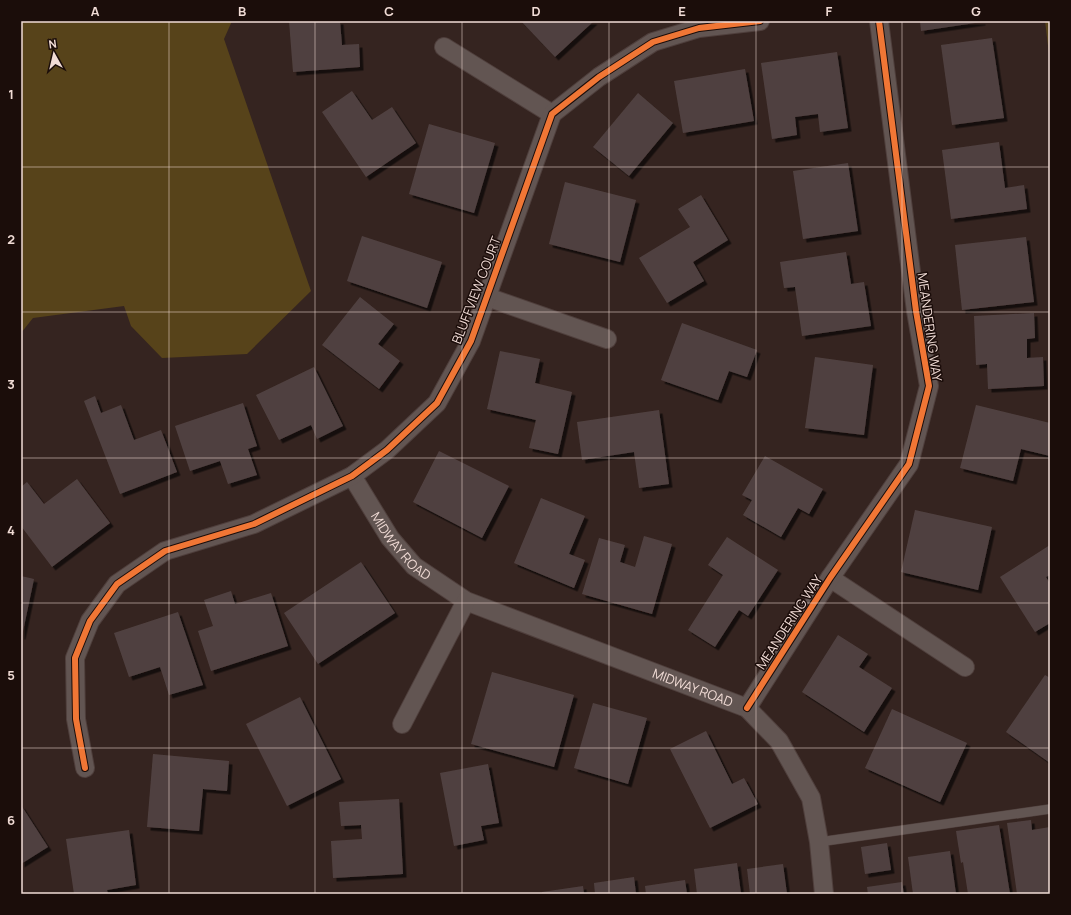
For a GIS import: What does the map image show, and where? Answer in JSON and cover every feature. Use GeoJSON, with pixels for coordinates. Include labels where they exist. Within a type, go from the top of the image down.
{"type":"FeatureCollection","features":[{"type":"Feature","properties":{"kind":"street"},"geometry":{"type":"LineString","coordinates":[[444,47],[552,114],[599,77],[653,42],[699,28],[760,21]]}},
{"type":"Feature","properties":{"kind":"street","name":"MEANDERING WAY"},"geometry":{"type":"LineString","coordinates":[[747,708],[830,578],[909,464],[929,386],[916,311],[879,21]]}},
{"type":"Feature","properties":{"kind":"street","name":"BLUFFVIEW COURT"},"geometry":{"type":"LineString","coordinates":[[85,768],[76,719],[75,658],[90,622],[117,584],[165,551],[254,524],[352,476],[387,450],[437,403],[471,341],[552,114]]}},
{"type":"Feature","properties":{"kind":"street","name":"BLUFFVIEW COURT"},"geometry":{"type":"LineString","coordinates":[[487,297],[607,340]]}},
{"type":"Feature","properties":{"kind":"street","name":"MIDWAY ROAD"},"geometry":{"type":"LineString","coordinates":[[352,476],[390,538],[414,566],[466,601],[747,708],[779,740],[811,798],[824,894]]}},
{"type":"Feature","properties":{"kind":"street","name":"MEANDERING WAY"},"geometry":{"type":"LineString","coordinates":[[830,578],[965,666]]}},
{"type":"Feature","properties":{"kind":"street"},"geometry":{"type":"LineString","coordinates":[[402,724],[466,601]]}},
{"type":"Feature","properties":{"kind":"lane"},"geometry":{"type":"LineString","coordinates":[[818,842],[1050,809]]}},
{"type":"Feature","properties":{"kind":"shaded area"},"geometry":{"type":"Polygon","coordinates":[[[21,21],[232,21],[224,39],[311,291],[247,354],[162,358],[131,326],[124,306],[33,318],[21,333],[21,21]]]}},
{"type":"Feature","properties":{"kind":"shaded area"},"geometry":{"type":"Polygon","coordinates":[[[1045,21],[1050,21],[1050,62],[1045,21]]]}},
{"type":"Feature","properties":{"kind":"building"},"geometry":{"type":"Polygon","coordinates":[[[289,21],[340,21],[342,45],[359,44],[360,67],[293,72],[289,21]]]}},
{"type":"Feature","properties":{"kind":"building"},"geometry":{"type":"Polygon","coordinates":[[[521,21],[594,21],[555,57],[521,21]]]}},
{"type":"Feature","properties":{"kind":"building"},"geometry":{"type":"Polygon","coordinates":[[[920,21],[982,21],[982,22],[921,31],[920,21]]]}},
{"type":"Feature","properties":{"kind":"building"},"geometry":{"type":"Polygon","coordinates":[[[992,38],[1004,118],[952,125],[941,45],[992,38]]]}},
{"type":"Feature","properties":{"kind":"building"},"geometry":{"type":"Polygon","coordinates":[[[837,52],[848,128],[820,132],[818,114],[795,117],[797,135],[772,139],[761,63],[837,52]]]}},
{"type":"Feature","properties":{"kind":"building"},"geometry":{"type":"Polygon","coordinates":[[[745,69],[754,121],[683,133],[674,81],[745,69]]]}},
{"type":"Feature","properties":{"kind":"building"},"geometry":{"type":"Polygon","coordinates":[[[352,91],[372,120],[392,107],[416,143],[366,177],[322,112],[352,91]]]}},
{"type":"Feature","properties":{"kind":"building"},"geometry":{"type":"Polygon","coordinates":[[[638,93],[673,123],[629,176],[593,147],[638,93]]]}},
{"type":"Feature","properties":{"kind":"building"},"geometry":{"type":"Polygon","coordinates":[[[429,124],[495,143],[474,213],[409,194],[429,124]]]}},
{"type":"Feature","properties":{"kind":"building"},"geometry":{"type":"Polygon","coordinates":[[[999,142],[1005,188],[1024,185],[1027,209],[951,219],[942,150],[999,142]]]}},
{"type":"Feature","properties":{"kind":"building"},"geometry":{"type":"Polygon","coordinates":[[[848,163],[858,231],[803,239],[793,171],[848,163]]]}},
{"type":"Feature","properties":{"kind":"building"},"geometry":{"type":"Polygon","coordinates":[[[565,182],[636,200],[620,262],[549,244],[565,182]]]}},
{"type":"Feature","properties":{"kind":"building"},"geometry":{"type":"Polygon","coordinates":[[[701,195],[728,240],[693,262],[704,281],[667,303],[639,258],[690,227],[678,209],[701,195]]]}},
{"type":"Feature","properties":{"kind":"building"},"geometry":{"type":"Polygon","coordinates":[[[362,236],[442,262],[427,308],[347,281],[362,236]]]}},
{"type":"Feature","properties":{"kind":"building"},"geometry":{"type":"Polygon","coordinates":[[[1026,237],[1034,302],[962,310],[955,245],[1026,237]]]}},
{"type":"Feature","properties":{"kind":"building"},"geometry":{"type":"Polygon","coordinates":[[[846,252],[851,284],[864,282],[871,326],[802,336],[795,287],[784,288],[780,262],[846,252]]]}},
{"type":"Feature","properties":{"kind":"building"},"geometry":{"type":"Polygon","coordinates":[[[360,297],[394,324],[378,344],[400,361],[379,389],[322,345],[360,297]]]}},
{"type":"Feature","properties":{"kind":"building"},"geometry":{"type":"Polygon","coordinates":[[[1034,313],[1035,338],[1027,339],[1027,358],[1043,357],[1044,386],[988,389],[987,364],[976,365],[974,316],[1034,313]]]}},
{"type":"Feature","properties":{"kind":"building"},"geometry":{"type":"Polygon","coordinates":[[[682,323],[757,350],[747,377],[729,371],[718,400],[661,380],[682,323]]]}},
{"type":"Feature","properties":{"kind":"building"},"geometry":{"type":"Polygon","coordinates":[[[500,351],[540,359],[535,383],[572,392],[558,454],[529,448],[536,420],[487,409],[500,351]]]}},
{"type":"Feature","properties":{"kind":"building"},"geometry":{"type":"Polygon","coordinates":[[[815,357],[873,365],[864,435],[805,428],[815,357]]]}},
{"type":"Feature","properties":{"kind":"building"},"geometry":{"type":"Polygon","coordinates":[[[314,367],[343,426],[317,439],[311,425],[279,440],[256,395],[314,367]]]}},
{"type":"Feature","properties":{"kind":"building"},"geometry":{"type":"Polygon","coordinates":[[[95,396],[101,413],[121,405],[134,440],[161,430],[177,472],[120,494],[84,401],[95,396]]]}},
{"type":"Feature","properties":{"kind":"building"},"geometry":{"type":"Polygon","coordinates":[[[243,403],[257,446],[248,449],[257,475],[228,484],[220,461],[190,471],[175,426],[243,403]]]}},
{"type":"Feature","properties":{"kind":"building"},"geometry":{"type":"Polygon","coordinates":[[[976,405],[1050,423],[1050,456],[1021,449],[1013,481],[960,468],[976,405]]]}},
{"type":"Feature","properties":{"kind":"building"},"geometry":{"type":"Polygon","coordinates":[[[659,410],[669,484],[639,488],[634,452],[582,460],[577,422],[659,410]]]}},
{"type":"Feature","properties":{"kind":"building"},"geometry":{"type":"Polygon","coordinates":[[[439,451],[509,486],[482,538],[413,502],[439,451]]]}},
{"type":"Feature","properties":{"kind":"building"},"geometry":{"type":"Polygon","coordinates":[[[765,456],[823,489],[809,514],[798,508],[781,537],[743,515],[752,500],[742,495],[765,456]]]}},
{"type":"Feature","properties":{"kind":"building"},"geometry":{"type":"Polygon","coordinates":[[[77,479],[110,523],[52,567],[21,526],[21,487],[27,482],[44,504],[77,479]]]}},
{"type":"Feature","properties":{"kind":"building"},"geometry":{"type":"Polygon","coordinates":[[[541,498],[585,516],[569,554],[585,560],[574,588],[514,563],[541,498]]]}},
{"type":"Feature","properties":{"kind":"building"},"geometry":{"type":"Polygon","coordinates":[[[915,510],[992,527],[978,590],[901,572],[915,510]]]}},
{"type":"Feature","properties":{"kind":"building"},"geometry":{"type":"Polygon","coordinates":[[[644,536],[672,544],[652,614],[582,594],[599,538],[625,545],[620,562],[635,567],[644,536]]]}},
{"type":"Feature","properties":{"kind":"building"},"geometry":{"type":"Polygon","coordinates":[[[727,537],[778,570],[748,616],[739,610],[715,647],[688,630],[723,575],[708,565],[727,537]]]}},
{"type":"Feature","properties":{"kind":"building"},"geometry":{"type":"Polygon","coordinates":[[[1050,545],[1050,575],[1046,577],[1050,584],[1050,623],[1035,632],[1000,577],[1050,545]]]}},
{"type":"Feature","properties":{"kind":"building"},"geometry":{"type":"Polygon","coordinates":[[[361,562],[395,613],[318,664],[284,613],[361,562]]]}},
{"type":"Feature","properties":{"kind":"building"},"geometry":{"type":"Polygon","coordinates":[[[21,576],[34,579],[22,636],[21,636],[21,576]]]}},
{"type":"Feature","properties":{"kind":"building"},"geometry":{"type":"Polygon","coordinates":[[[231,591],[235,604],[271,593],[288,646],[211,671],[198,631],[213,626],[204,600],[231,591]]]}},
{"type":"Feature","properties":{"kind":"building"},"geometry":{"type":"Polygon","coordinates":[[[178,612],[203,685],[169,695],[160,667],[129,677],[114,633],[178,612]]]}},
{"type":"Feature","properties":{"kind":"building"},"geometry":{"type":"Polygon","coordinates":[[[838,635],[868,654],[859,667],[892,688],[864,732],[802,692],[838,635]]]}},
{"type":"Feature","properties":{"kind":"building"},"geometry":{"type":"Polygon","coordinates":[[[492,672],[574,695],[554,767],[471,744],[492,672]]]}},
{"type":"Feature","properties":{"kind":"building"},"geometry":{"type":"Polygon","coordinates":[[[1045,675],[1050,678],[1050,763],[1006,732],[1045,675]]]}},
{"type":"Feature","properties":{"kind":"building"},"geometry":{"type":"Polygon","coordinates":[[[300,697],[341,779],[287,806],[246,724],[300,697]]]}},
{"type":"Feature","properties":{"kind":"building"},"geometry":{"type":"Polygon","coordinates":[[[593,703],[647,718],[628,784],[574,768],[593,703]]]}},
{"type":"Feature","properties":{"kind":"building"},"geometry":{"type":"Polygon","coordinates":[[[892,709],[967,743],[940,802],[865,768],[892,709]]]}},
{"type":"Feature","properties":{"kind":"building"},"geometry":{"type":"Polygon","coordinates":[[[706,731],[732,784],[744,778],[758,804],[710,828],[670,749],[706,731]]]}},
{"type":"Feature","properties":{"kind":"building"},"geometry":{"type":"Polygon","coordinates":[[[153,754],[229,761],[227,791],[203,789],[199,831],[147,827],[153,754]]]}},
{"type":"Feature","properties":{"kind":"building"},"geometry":{"type":"Polygon","coordinates":[[[488,764],[499,823],[481,826],[484,840],[454,846],[440,773],[488,764]]]}},
{"type":"Feature","properties":{"kind":"building"},"geometry":{"type":"Polygon","coordinates":[[[399,799],[403,874],[333,878],[331,841],[362,839],[361,825],[341,826],[339,802],[399,799]]]}},
{"type":"Feature","properties":{"kind":"building"},"geometry":{"type":"Polygon","coordinates":[[[21,805],[48,847],[21,864],[21,805]]]}},
{"type":"Feature","properties":{"kind":"building"},"geometry":{"type":"Polygon","coordinates":[[[1031,820],[1032,830],[1050,827],[1050,894],[1017,894],[1007,823],[1031,820]]]}},
{"type":"Feature","properties":{"kind":"building"},"geometry":{"type":"Polygon","coordinates":[[[999,825],[1010,894],[968,894],[956,831],[999,825]]]}},
{"type":"Feature","properties":{"kind":"building"},"geometry":{"type":"Polygon","coordinates":[[[129,830],[136,885],[107,890],[108,894],[74,894],[66,839],[129,830]]]}},
{"type":"Feature","properties":{"kind":"building"},"geometry":{"type":"Polygon","coordinates":[[[887,843],[891,870],[865,874],[861,847],[887,843]]]}},
{"type":"Feature","properties":{"kind":"building"},"geometry":{"type":"Polygon","coordinates":[[[950,851],[956,894],[913,894],[908,857],[950,851]]]}},
{"type":"Feature","properties":{"kind":"building"},"geometry":{"type":"Polygon","coordinates":[[[737,863],[741,894],[697,894],[694,869],[737,863]]]}},
{"type":"Feature","properties":{"kind":"building"},"geometry":{"type":"Polygon","coordinates":[[[783,864],[787,894],[750,894],[747,869],[783,864]]]}},
{"type":"Feature","properties":{"kind":"building"},"geometry":{"type":"Polygon","coordinates":[[[634,877],[636,894],[595,894],[594,883],[634,877]]]}},
{"type":"Feature","properties":{"kind":"building"},"geometry":{"type":"Polygon","coordinates":[[[685,880],[687,894],[646,894],[645,886],[685,880]]]}},
{"type":"Feature","properties":{"kind":"building"},"geometry":{"type":"Polygon","coordinates":[[[902,882],[904,894],[868,894],[867,887],[902,882]]]}},
{"type":"Feature","properties":{"kind":"building"},"geometry":{"type":"Polygon","coordinates":[[[583,886],[584,894],[542,894],[542,892],[583,886]]]}},
{"type":"Feature","properties":{"kind":"cycle path"},"geometry":{"type":"LineString","coordinates":[[85,768],[76,719],[75,658],[90,621],[117,584],[165,551],[254,524],[352,476],[387,450],[437,403],[471,341],[552,114],[599,77],[653,42],[699,28],[760,21]]}},
{"type":"Feature","properties":{"kind":"cycle path"},"geometry":{"type":"LineString","coordinates":[[747,708],[830,578],[909,464],[929,386],[916,311],[879,21]]}}]}
